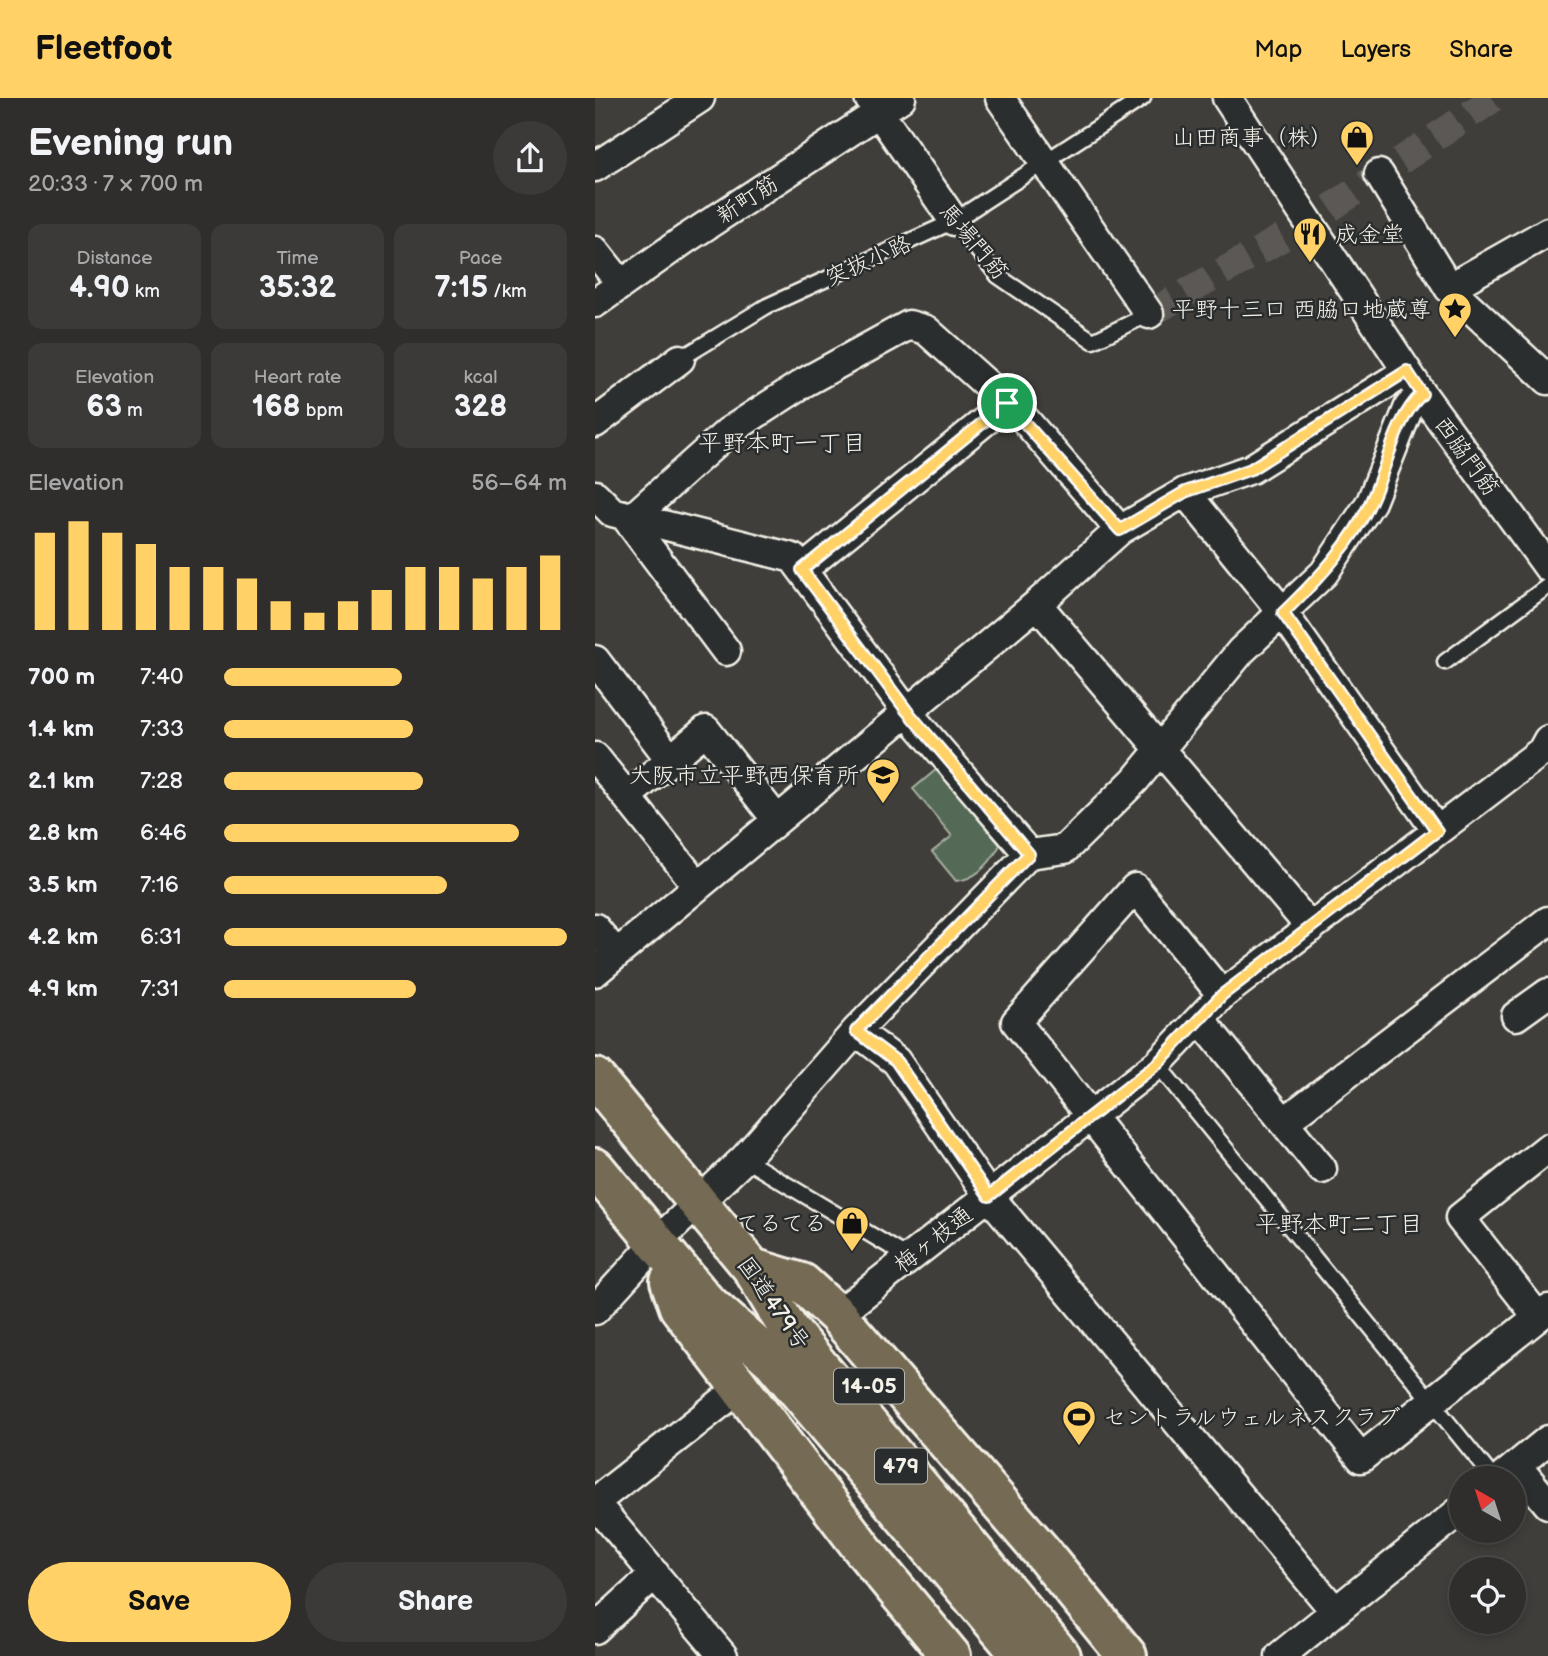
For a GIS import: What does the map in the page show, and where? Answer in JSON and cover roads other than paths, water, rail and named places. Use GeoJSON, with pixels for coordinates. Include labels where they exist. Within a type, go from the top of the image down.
{"type":"FeatureCollection","features":[{"type":"Feature","properties":{"kind":"highway","name":"国道479号"},"geometry":{"type":"LineString","coordinates":[[595,1078],[752,1268],[789,1330],[1061,1656]]}},
{"type":"Feature","properties":{"kind":"highway","name":"国道479号"},"geometry":{"type":"LineString","coordinates":[[595,1168],[705,1301],[773,1361],[1022,1656]]}},
{"type":"Feature","properties":{"kind":"highway"},"geometry":{"type":"LineString","coordinates":[[657,1242],[679,1307],[865,1552],[951,1656]]}},
{"type":"Feature","properties":{"kind":"highway"},"geometry":{"type":"LineString","coordinates":[[752,1268],[802,1283],[837,1315],[1041,1551],[1127,1656]]}},
{"type":"Feature","properties":{"kind":"highway","name":"14-05"},"geometry":{"type":"LineString","coordinates":[[752,1268],[803,1310],[1100,1656]]}},
{"type":"Feature","properties":{"kind":"highway"},"geometry":{"type":"LineString","coordinates":[[705,1301],[757,1382],[980,1656]]}},
{"type":"Feature","properties":{"kind":"street"},"geometry":{"type":"LineString","coordinates":[[595,167],[700,98]]}},
{"type":"Feature","properties":{"kind":"street"},"geometry":{"type":"LineString","coordinates":[[1000,98],[1149,314]]}},
{"type":"Feature","properties":{"kind":"street","name":"西脇門筋"},"geometry":{"type":"LineString","coordinates":[[1227,98],[1311,221],[1415,382],[1548,567]]}},
{"type":"Feature","properties":{"kind":"street","name":"馬場門筋"},"geometry":{"type":"LineString","coordinates":[[883,103],[954,221]]}},
{"type":"Feature","properties":{"kind":"street","name":"新町筋"},"geometry":{"type":"LineString","coordinates":[[595,303],[883,103]]}},
{"type":"Feature","properties":{"kind":"street"},"geometry":{"type":"LineString","coordinates":[[1379,174],[1449,288],[1548,380]]}},
{"type":"Feature","properties":{"kind":"street"},"geometry":{"type":"LineString","coordinates":[[1449,288],[1548,232]]}},
{"type":"Feature","properties":{"kind":"street"},"geometry":{"type":"LineString","coordinates":[[595,251],[621,284]]}},
{"type":"Feature","properties":{"kind":"street"},"geometry":{"type":"LineString","coordinates":[[629,517],[728,432],[805,383],[909,325],[926,330],[1007,403],[1120,530]]}},
{"type":"Feature","properties":{"kind":"street","name":"突抜小路"},"geometry":{"type":"LineString","coordinates":[[595,423],[680,359]]}},
{"type":"Feature","properties":{"kind":"street"},"geometry":{"type":"LineString","coordinates":[[595,928],[605,963],[1037,604],[1120,530],[1185,492],[1251,469],[1415,382]]}},
{"type":"Feature","properties":{"kind":"street"},"geometry":{"type":"LineString","coordinates":[[595,1310],[657,1242],[744,1159],[856,1031],[1029,854],[1065,849],[1162,750],[1241,650],[1324,573],[1371,502],[1409,407],[1415,382]]}},
{"type":"Feature","properties":{"kind":"street"},"geometry":{"type":"LineString","coordinates":[[802,570],[1007,403]]}},
{"type":"Feature","properties":{"kind":"street"},"geometry":{"type":"LineString","coordinates":[[1185,492],[1283,613],[1437,831]]}},
{"type":"Feature","properties":{"kind":"street"},"geometry":{"type":"LineString","coordinates":[[595,495],[612,512],[793,558],[907,711],[1029,854]]}},
{"type":"Feature","properties":{"kind":"street"},"geometry":{"type":"LineString","coordinates":[[629,517],[726,652]]}},
{"type":"Feature","properties":{"kind":"street"},"geometry":{"type":"LineString","coordinates":[[1037,604],[1311,928]]}},
{"type":"Feature","properties":{"kind":"street"},"geometry":{"type":"LineString","coordinates":[[595,660],[670,759]]}},
{"type":"Feature","properties":{"kind":"street"},"geometry":{"type":"LineString","coordinates":[[627,796],[706,730],[777,820]]}},
{"type":"Feature","properties":{"kind":"street","name":"梅ヶ枝通"},"geometry":{"type":"LineString","coordinates":[[837,1315],[1157,1064],[1222,995],[1546,750]]}},
{"type":"Feature","properties":{"kind":"street"},"geometry":{"type":"LineString","coordinates":[[595,757],[698,886]]}},
{"type":"Feature","properties":{"kind":"street"},"geometry":{"type":"LineString","coordinates":[[1222,995],[1135,888],[1016,1022],[1361,1458],[1543,1313],[1460,1218],[1548,1148]]}},
{"type":"Feature","properties":{"kind":"street"},"geometry":{"type":"LineString","coordinates":[[1284,1122],[1548,921]]}},
{"type":"Feature","properties":{"kind":"street"},"geometry":{"type":"LineString","coordinates":[[1516,1016],[1548,993]]}},
{"type":"Feature","properties":{"kind":"street"},"geometry":{"type":"LineString","coordinates":[[1200,1019],[1322,1169]]}},
{"type":"Feature","properties":{"kind":"street"},"geometry":{"type":"LineString","coordinates":[[856,1031],[896,1061],[989,1196],[1335,1611]]}},
{"type":"Feature","properties":{"kind":"street"},"geometry":{"type":"LineString","coordinates":[[723,1656],[595,1503],[740,1388]]}},
{"type":"Feature","properties":{"kind":"street"},"geometry":{"type":"LineString","coordinates":[[1514,1466],[1548,1440]]}},
{"type":"Feature","properties":{"kind":"street"},"geometry":{"type":"LineString","coordinates":[[1526,1489],[1548,1504]]}},
{"type":"Feature","properties":{"kind":"street"},"geometry":{"type":"LineString","coordinates":[[1280,1656],[1449,1520]]}},
{"type":"Feature","properties":{"kind":"street"},"geometry":{"type":"LineString","coordinates":[[595,1629],[655,1574]]}},
{"type":"Feature","properties":{"kind":"lane","name":"突抜小路"},"geometry":{"type":"LineString","coordinates":[[680,359],[767,306],[954,221],[1143,98]]}},
{"type":"Feature","properties":{"kind":"lane","name":"馬場門筋"},"geometry":{"type":"LineString","coordinates":[[954,221],[998,276],[1093,341],[1149,314]]}},
{"type":"Feature","properties":{"kind":"lane"},"geometry":{"type":"LineString","coordinates":[[1445,662],[1548,586]]}},
{"type":"Feature","properties":{"kind":"lane"},"geometry":{"type":"LineString","coordinates":[[1157,1064],[1432,1401],[1496,1466]]}},
{"type":"Feature","properties":{"kind":"lane"},"geometry":{"type":"LineString","coordinates":[[744,1159],[908,1257]]}},
{"type":"Feature","properties":{"kind":"tunnel"},"geometry":{"type":"LineString","coordinates":[[1149,314],[1311,221],[1494,98]]}},
{"type":"Feature","properties":{"kind":"place","name":"山田商事（株）"},"geometry":{"type":"Point","coordinates":[1357,167]}},
{"type":"Feature","properties":{"kind":"place","name":"成金堂"},"geometry":{"type":"Point","coordinates":[1310,264]}},
{"type":"Feature","properties":{"kind":"place","name":"平野十三口 西脇口地蔵尊"},"geometry":{"type":"Point","coordinates":[1455,339]}},
{"type":"Feature","properties":{"kind":"place","name":"大阪市立平野西保育所"},"geometry":{"type":"Point","coordinates":[883,805]}},
{"type":"Feature","properties":{"kind":"place","name":"てるてる"},"geometry":{"type":"Point","coordinates":[852,1253]}},
{"type":"Feature","properties":{"kind":"place","name":"セントラルウェルネスクラブ"},"geometry":{"type":"Point","coordinates":[1079,1447]}},
{"type":"Feature","properties":{"kind":"district","name":"平野本町一丁目"},"geometry":{"type":"Point","coordinates":[782,443]}},
{"type":"Feature","properties":{"kind":"district","name":"平野本町二丁目"},"geometry":{"type":"Point","coordinates":[1339,1224]}}]}
